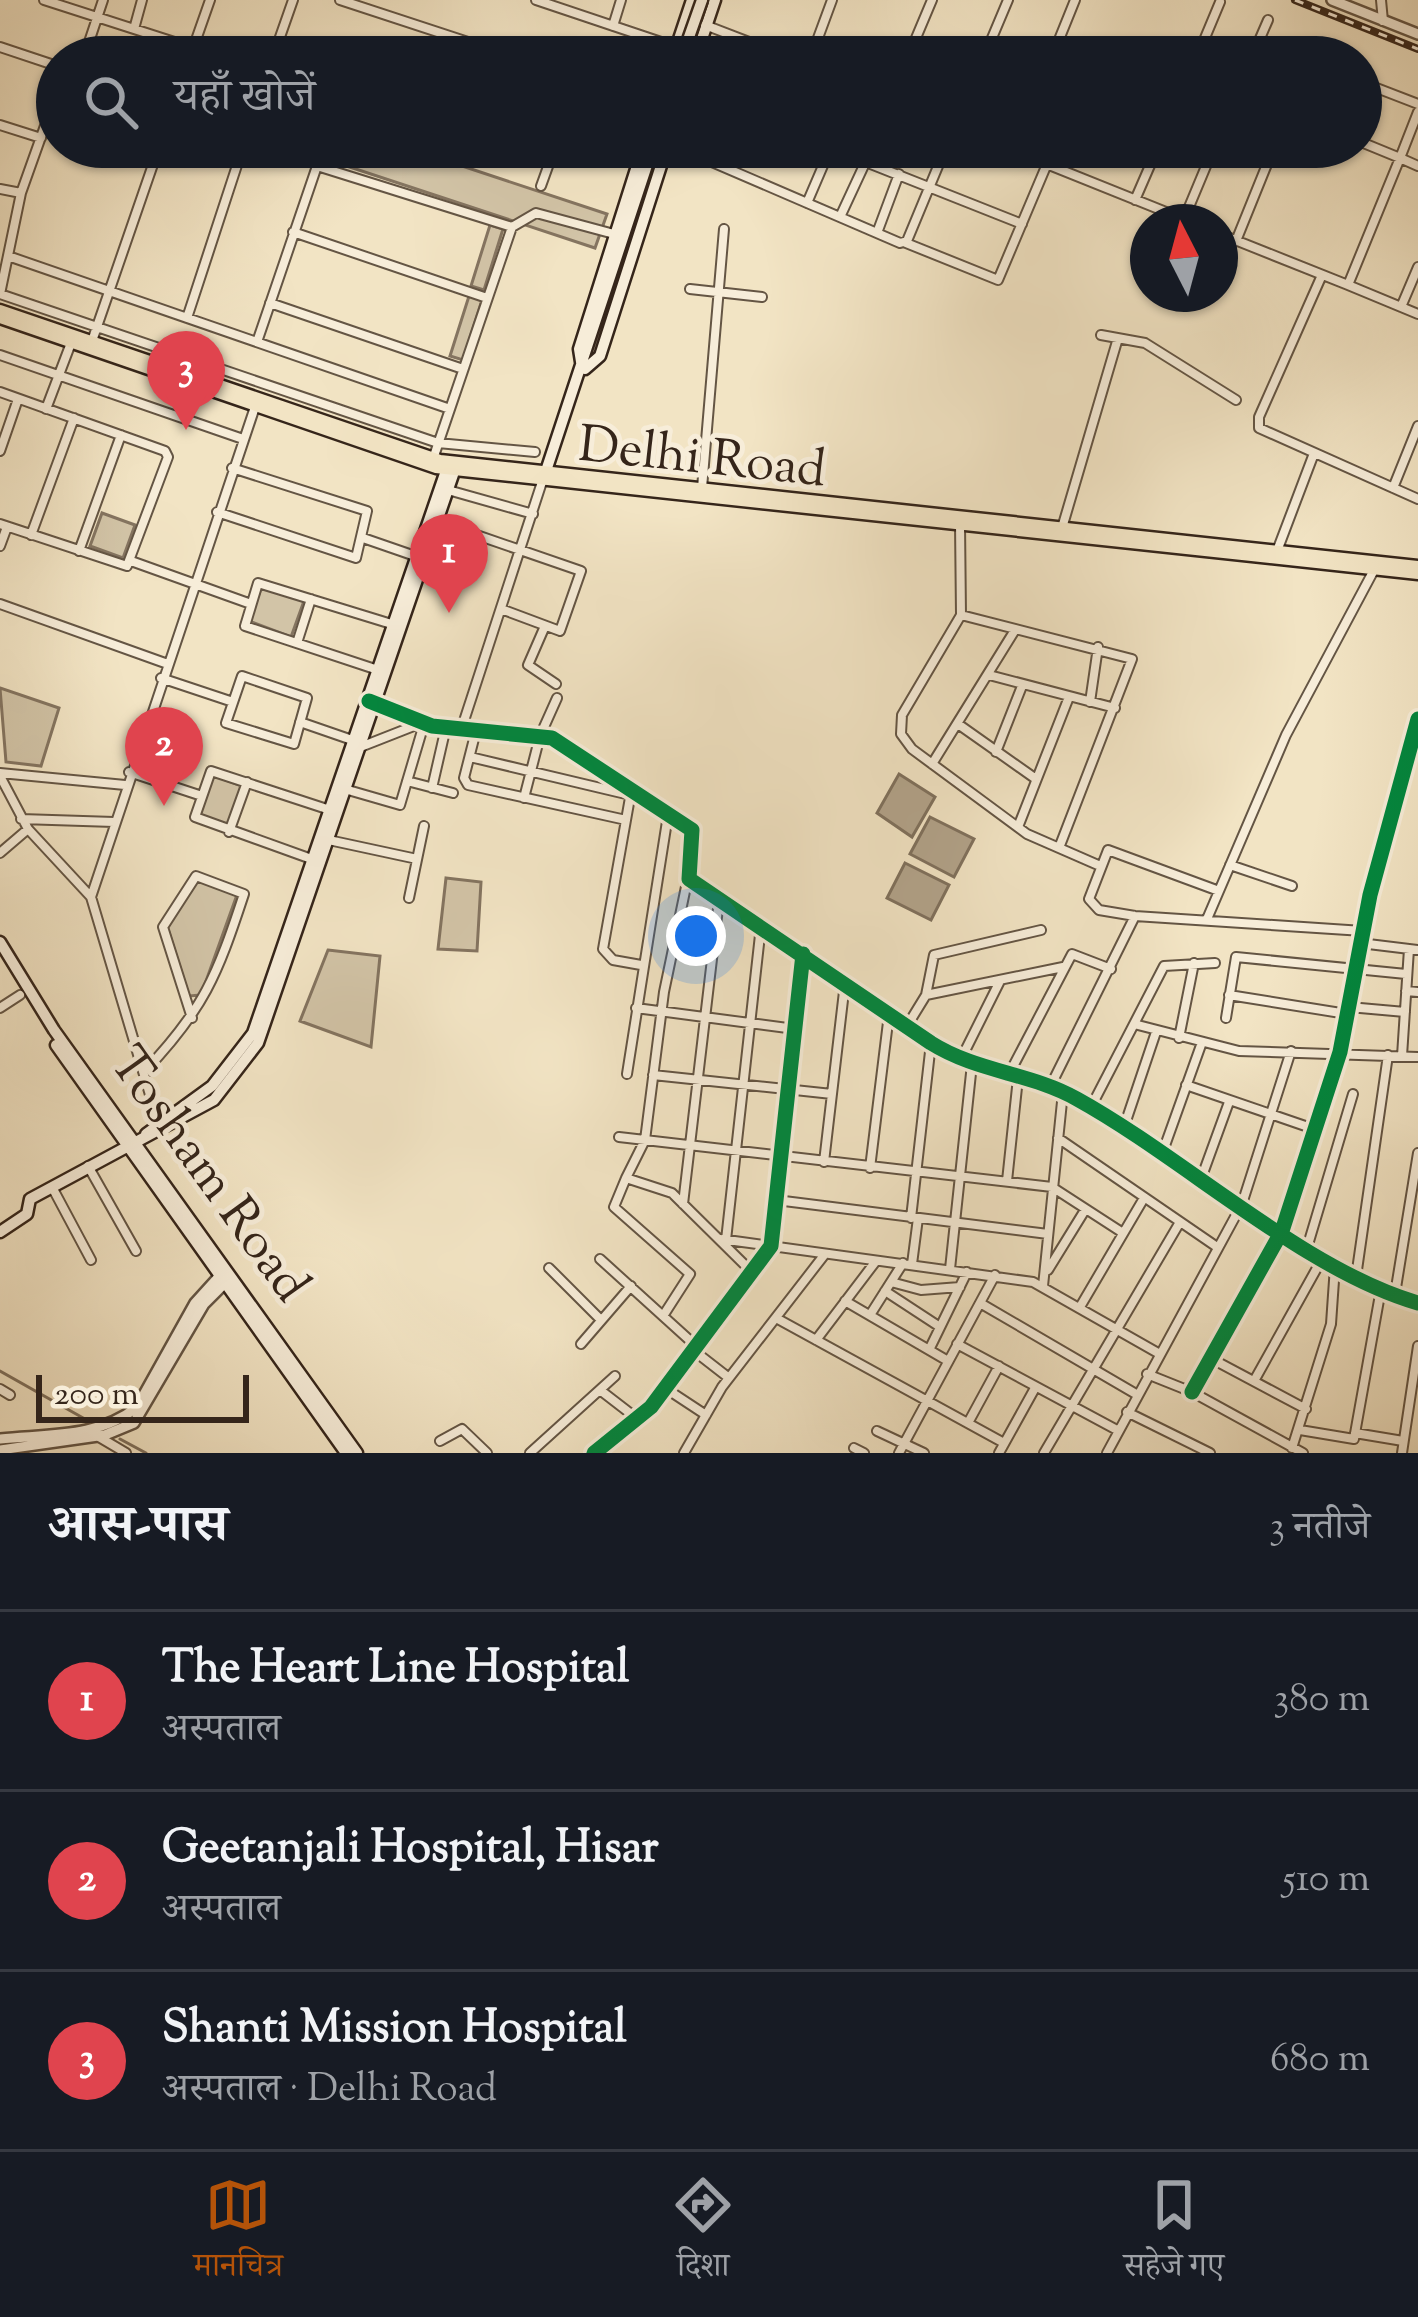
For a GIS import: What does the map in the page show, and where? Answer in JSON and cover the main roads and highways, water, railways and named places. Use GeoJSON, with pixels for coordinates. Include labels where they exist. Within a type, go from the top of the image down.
{"type":"FeatureCollection","features":[{"type":"Feature","properties":{"kind":"main road"},"geometry":{"type":"LineString","coordinates":[[684,36],[692,0]]}},
{"type":"Feature","properties":{"kind":"main road"},"geometry":{"type":"LineString","coordinates":[[685,36],[701,0]]}},
{"type":"Feature","properties":{"kind":"main road"},"geometry":{"type":"LineString","coordinates":[[700,36],[715,0]]}},
{"type":"Feature","properties":{"kind":"main road"},"geometry":{"type":"LineString","coordinates":[[583,371],[579,349],[636,168]]}},
{"type":"Feature","properties":{"kind":"main road"},"geometry":{"type":"LineString","coordinates":[[543,477],[583,371],[645,168]]}},
{"type":"Feature","properties":{"kind":"main road"},"geometry":{"type":"LineString","coordinates":[[583,371],[600,356],[660,168]]}},
{"type":"Feature","properties":{"kind":"main road","name":"Delhi Road"},"geometry":{"type":"LineString","coordinates":[[0,314],[451,466],[1374,570],[1418,570]]}},
{"type":"Feature","properties":{"kind":"main road"},"geometry":{"type":"LineString","coordinates":[[434,520],[448,490],[451,466]]}},
{"type":"Feature","properties":{"kind":"main road"},"geometry":{"type":"LineString","coordinates":[[0,1232],[27,1214],[30,1199],[188,1110],[235,1078],[258,1043],[451,466]]}},
{"type":"Feature","properties":{"kind":"main road","name":"Delhi Road"},"geometry":{"type":"LineString","coordinates":[[543,477],[702,489],[960,522],[1062,527],[1418,570]]}},
{"type":"Feature","properties":{"kind":"main road"},"geometry":{"type":"LineString","coordinates":[[373,702],[379,670],[399,626]]}},
{"type":"Feature","properties":{"kind":"main road"},"geometry":{"type":"LineString","coordinates":[[335,812],[348,790],[359,744]]}},
{"type":"Feature","properties":{"kind":"main road","name":"Tosham Road"},"geometry":{"type":"LineString","coordinates":[[0,942],[26,991],[346,1453]]}},
{"type":"Feature","properties":{"kind":"main road","name":"Tosham Road"},"geometry":{"type":"LineString","coordinates":[[0,962],[129,1142]]}},
{"type":"Feature","properties":{"kind":"main road","name":"Tosham Road"},"geometry":{"type":"LineString","coordinates":[[224,1277],[357,1453]]}},
{"type":"Feature","properties":{"kind":"waterway"},"geometry":{"type":"LineString","coordinates":[[0,1371],[92,1423]]}},
{"type":"Feature","properties":{"kind":"waterway"},"geometry":{"type":"LineString","coordinates":[[120,1439],[146,1453]]}},
{"type":"Feature","properties":{"kind":"railway"},"geometry":{"type":"LineString","coordinates":[[1295,0],[1418,49]]}},
{"type":"Feature","properties":{"kind":"place","name":"Shanti Mission Hospital"},"geometry":{"type":"Point","coordinates":[186,430]}},
{"type":"Feature","properties":{"kind":"place","name":"The Heart Line Hospital"},"geometry":{"type":"Point","coordinates":[449,613]}},
{"type":"Feature","properties":{"kind":"place","name":"Geetanjali Hospital, Hisar"},"geometry":{"type":"Point","coordinates":[164,806]}}]}
